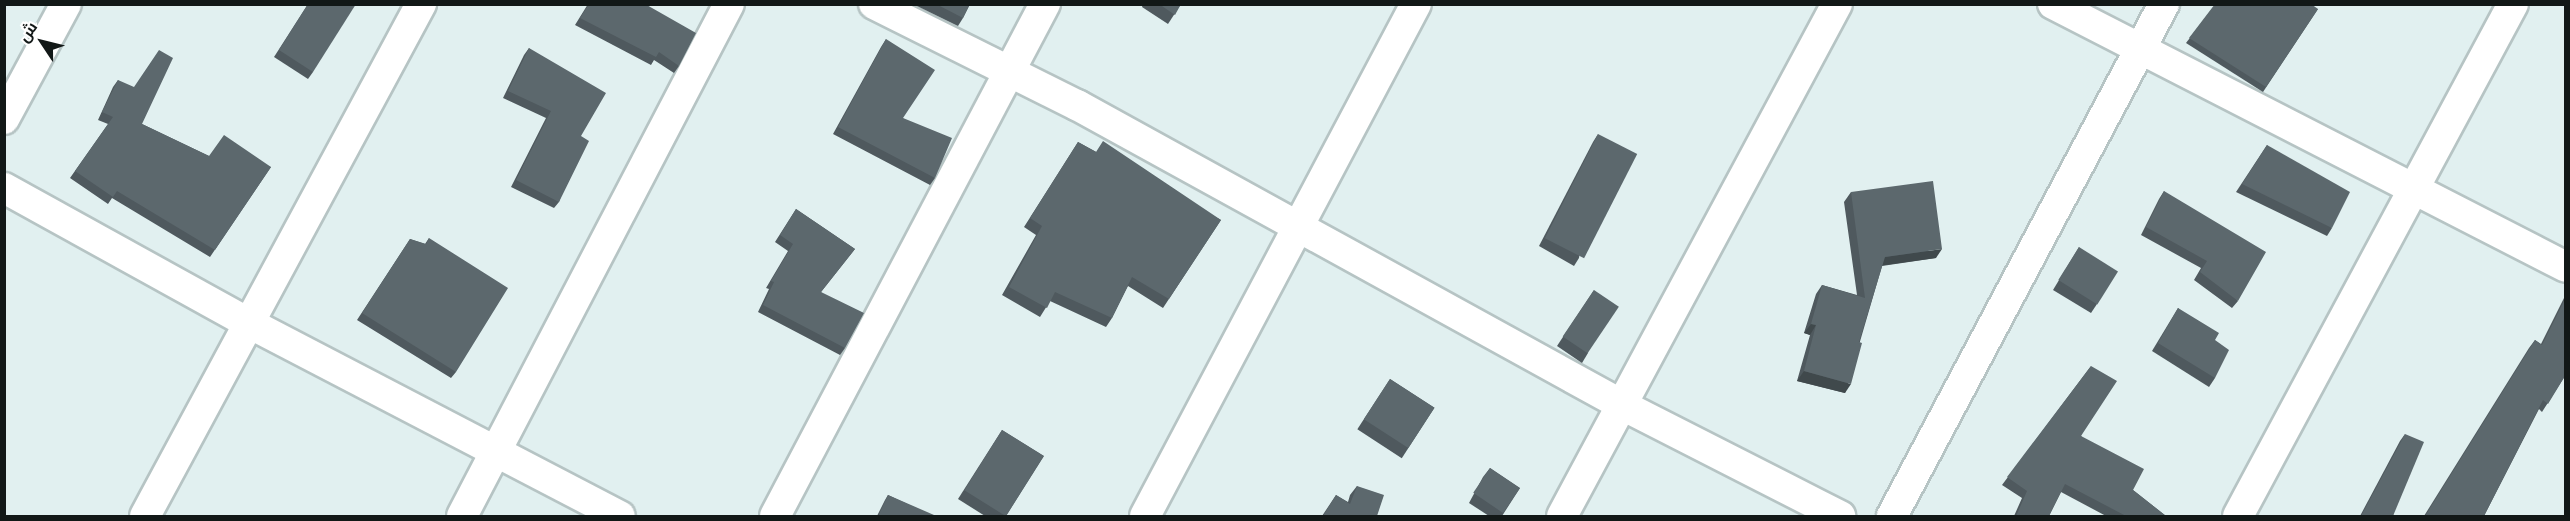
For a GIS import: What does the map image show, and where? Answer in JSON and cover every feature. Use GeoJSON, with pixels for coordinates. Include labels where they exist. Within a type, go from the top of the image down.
{"type":"FeatureCollection","features":[{"type":"Feature","properties":{"kind":"street"},"geometry":{"type":"LineString","coordinates":[[4,119],[66,4]]}},
{"type":"Feature","properties":{"kind":"street"},"geometry":{"type":"LineString","coordinates":[[145,516],[420,4]]}},
{"type":"Feature","properties":{"kind":"street"},"geometry":{"type":"LineString","coordinates":[[462,516],[729,4]]}},
{"type":"Feature","properties":{"kind":"street"},"geometry":{"type":"LineString","coordinates":[[874,4],[1301,227],[1622,405],[1840,516]]}},
{"type":"Feature","properties":{"kind":"street"},"geometry":{"type":"LineString","coordinates":[[775,516],[1045,4]]}},
{"type":"Feature","properties":{"kind":"street"},"geometry":{"type":"LineString","coordinates":[[1145,516],[1301,227],[1416,4]]}},
{"type":"Feature","properties":{"kind":"street"},"geometry":{"type":"LineString","coordinates":[[1562,516],[1837,4]]}},
{"type":"Feature","properties":{"kind":"street"},"geometry":{"type":"LineString","coordinates":[[2053,4],[2565,267]]}},
{"type":"Feature","properties":{"kind":"street"},"geometry":{"type":"LineString","coordinates":[[1892,516],[2164,4]]}},
{"type":"Feature","properties":{"kind":"street"},"geometry":{"type":"LineString","coordinates":[[2238,516],[2513,4]]}},
{"type":"Feature","properties":{"kind":"street"},"geometry":{"type":"LineString","coordinates":[[4,188],[249,323],[620,516]]}},
{"type":"Feature","properties":{"kind":"building"},"geometry":{"type":"Polygon","coordinates":[[[308,4],[356,4],[313,72],[279,50],[308,4]]]}},
{"type":"Feature","properties":{"kind":"building"},"geometry":{"type":"Polygon","coordinates":[[[589,4],[645,4],[696,33],[679,66],[659,52],[656,57],[580,18],[589,4]]]}},
{"type":"Feature","properties":{"kind":"building"},"geometry":{"type":"Polygon","coordinates":[[[936,4],[970,4],[963,18],[936,4]]]}},
{"type":"Feature","properties":{"kind":"building"},"geometry":{"type":"Polygon","coordinates":[[[1159,4],[1181,4],[1175,15],[1159,4]]]}},
{"type":"Feature","properties":{"kind":"building"},"geometry":{"type":"Polygon","coordinates":[[[2215,4],[2311,4],[2318,9],[2266,87],[2189,38],[2215,4]]]}},
{"type":"Feature","properties":{"kind":"building"},"geometry":{"type":"Polygon","coordinates":[[[886,39],[935,70],[903,118],[952,138],[935,178],[838,127],[886,39]]]}},
{"type":"Feature","properties":{"kind":"building"},"geometry":{"type":"Polygon","coordinates":[[[529,48],[606,93],[581,136],[589,141],[559,202],[516,180],[551,111],[508,91],[529,48]]]}},
{"type":"Feature","properties":{"kind":"building"},"geometry":{"type":"Polygon","coordinates":[[[159,50],[173,58],[142,124],[209,156],[224,135],[271,167],[215,250],[117,191],[113,197],[75,171],[113,117],[102,112],[118,80],[134,87],[159,50]]]}},
{"type":"Feature","properties":{"kind":"building"},"geometry":{"type":"Polygon","coordinates":[[[1598,134],[1637,154],[1584,258],[1545,238],[1598,134]]]}},
{"type":"Feature","properties":{"kind":"building"},"geometry":{"type":"Polygon","coordinates":[[[1103,141],[1221,220],[1169,299],[1132,277],[1112,318],[1055,292],[1047,308],[1009,287],[1042,226],[1030,218],[1078,142],[1096,152],[1103,141]]]}},
{"type":"Feature","properties":{"kind":"building"},"geometry":{"type":"Polygon","coordinates":[[[2267,145],[2350,192],[2332,228],[2242,184],[2267,145]]]}},
{"type":"Feature","properties":{"kind":"building"},"geometry":{"type":"Polygon","coordinates":[[[1933,181],[1942,249],[1885,257],[1859,342],[1862,343],[1851,384],[1804,371],[1816,325],[1811,324],[1822,285],[1865,298],[1851,192],[1933,181]]]}},
{"type":"Feature","properties":{"kind":"building"},"geometry":{"type":"Polygon","coordinates":[[[2164,191],[2266,252],[2238,301],[2200,272],[2207,261],[2146,227],[2164,191]]]}},
{"type":"Feature","properties":{"kind":"building"},"geometry":{"type":"Polygon","coordinates":[[[796,209],[855,249],[821,292],[864,313],[845,348],[763,305],[774,282],[771,281],[793,244],[780,235],[796,209]]]}},
{"type":"Feature","properties":{"kind":"building"},"geometry":{"type":"Polygon","coordinates":[[[429,238],[508,288],[456,372],[362,313],[410,239],[426,244],[429,238]]]}},
{"type":"Feature","properties":{"kind":"building"},"geometry":{"type":"Polygon","coordinates":[[[2079,247],[2118,271],[2097,304],[2058,280],[2079,247]]]}},
{"type":"Feature","properties":{"kind":"building"},"geometry":{"type":"Polygon","coordinates":[[[1594,290],[1619,307],[1588,353],[1563,336],[1594,290]]]}},
{"type":"Feature","properties":{"kind":"building"},"geometry":{"type":"Polygon","coordinates":[[[2565,299],[2565,376],[2548,404],[2543,400],[2484,516],[2425,516],[2535,340],[2542,345],[2565,299]]]}},
{"type":"Feature","properties":{"kind":"building"},"geometry":{"type":"Polygon","coordinates":[[[2178,308],[2219,333],[2215,340],[2229,350],[2215,378],[2158,343],[2178,308]]]}},
{"type":"Feature","properties":{"kind":"building"},"geometry":{"type":"Polygon","coordinates":[[[2091,366],[2117,381],[2081,436],[2144,469],[2133,490],[2166,516],[2126,516],[2065,484],[2049,516],[2016,516],[2027,491],[2007,477],[2091,366]]]}},
{"type":"Feature","properties":{"kind":"building"},"geometry":{"type":"Polygon","coordinates":[[[1390,379],[1434,408],[1408,448],[1364,419],[1390,379]]]}},
{"type":"Feature","properties":{"kind":"building"},"geometry":{"type":"Polygon","coordinates":[[[1002,430],[1044,456],[1006,516],[964,490],[1002,430]]]}},
{"type":"Feature","properties":{"kind":"building"},"geometry":{"type":"Polygon","coordinates":[[[2405,434],[2424,442],[2393,516],[2361,516],[2405,434]]]}},
{"type":"Feature","properties":{"kind":"building"},"geometry":{"type":"Polygon","coordinates":[[[1490,468],[1520,488],[1503,513],[1473,493],[1490,468]]]}},
{"type":"Feature","properties":{"kind":"building"},"geometry":{"type":"Polygon","coordinates":[[[1357,486],[1384,495],[1377,516],[1323,516],[1336,495],[1350,504],[1357,486]]]}},
{"type":"Feature","properties":{"kind":"building"},"geometry":{"type":"Polygon","coordinates":[[[888,495],[934,515],[878,516],[888,495]]]}}]}
